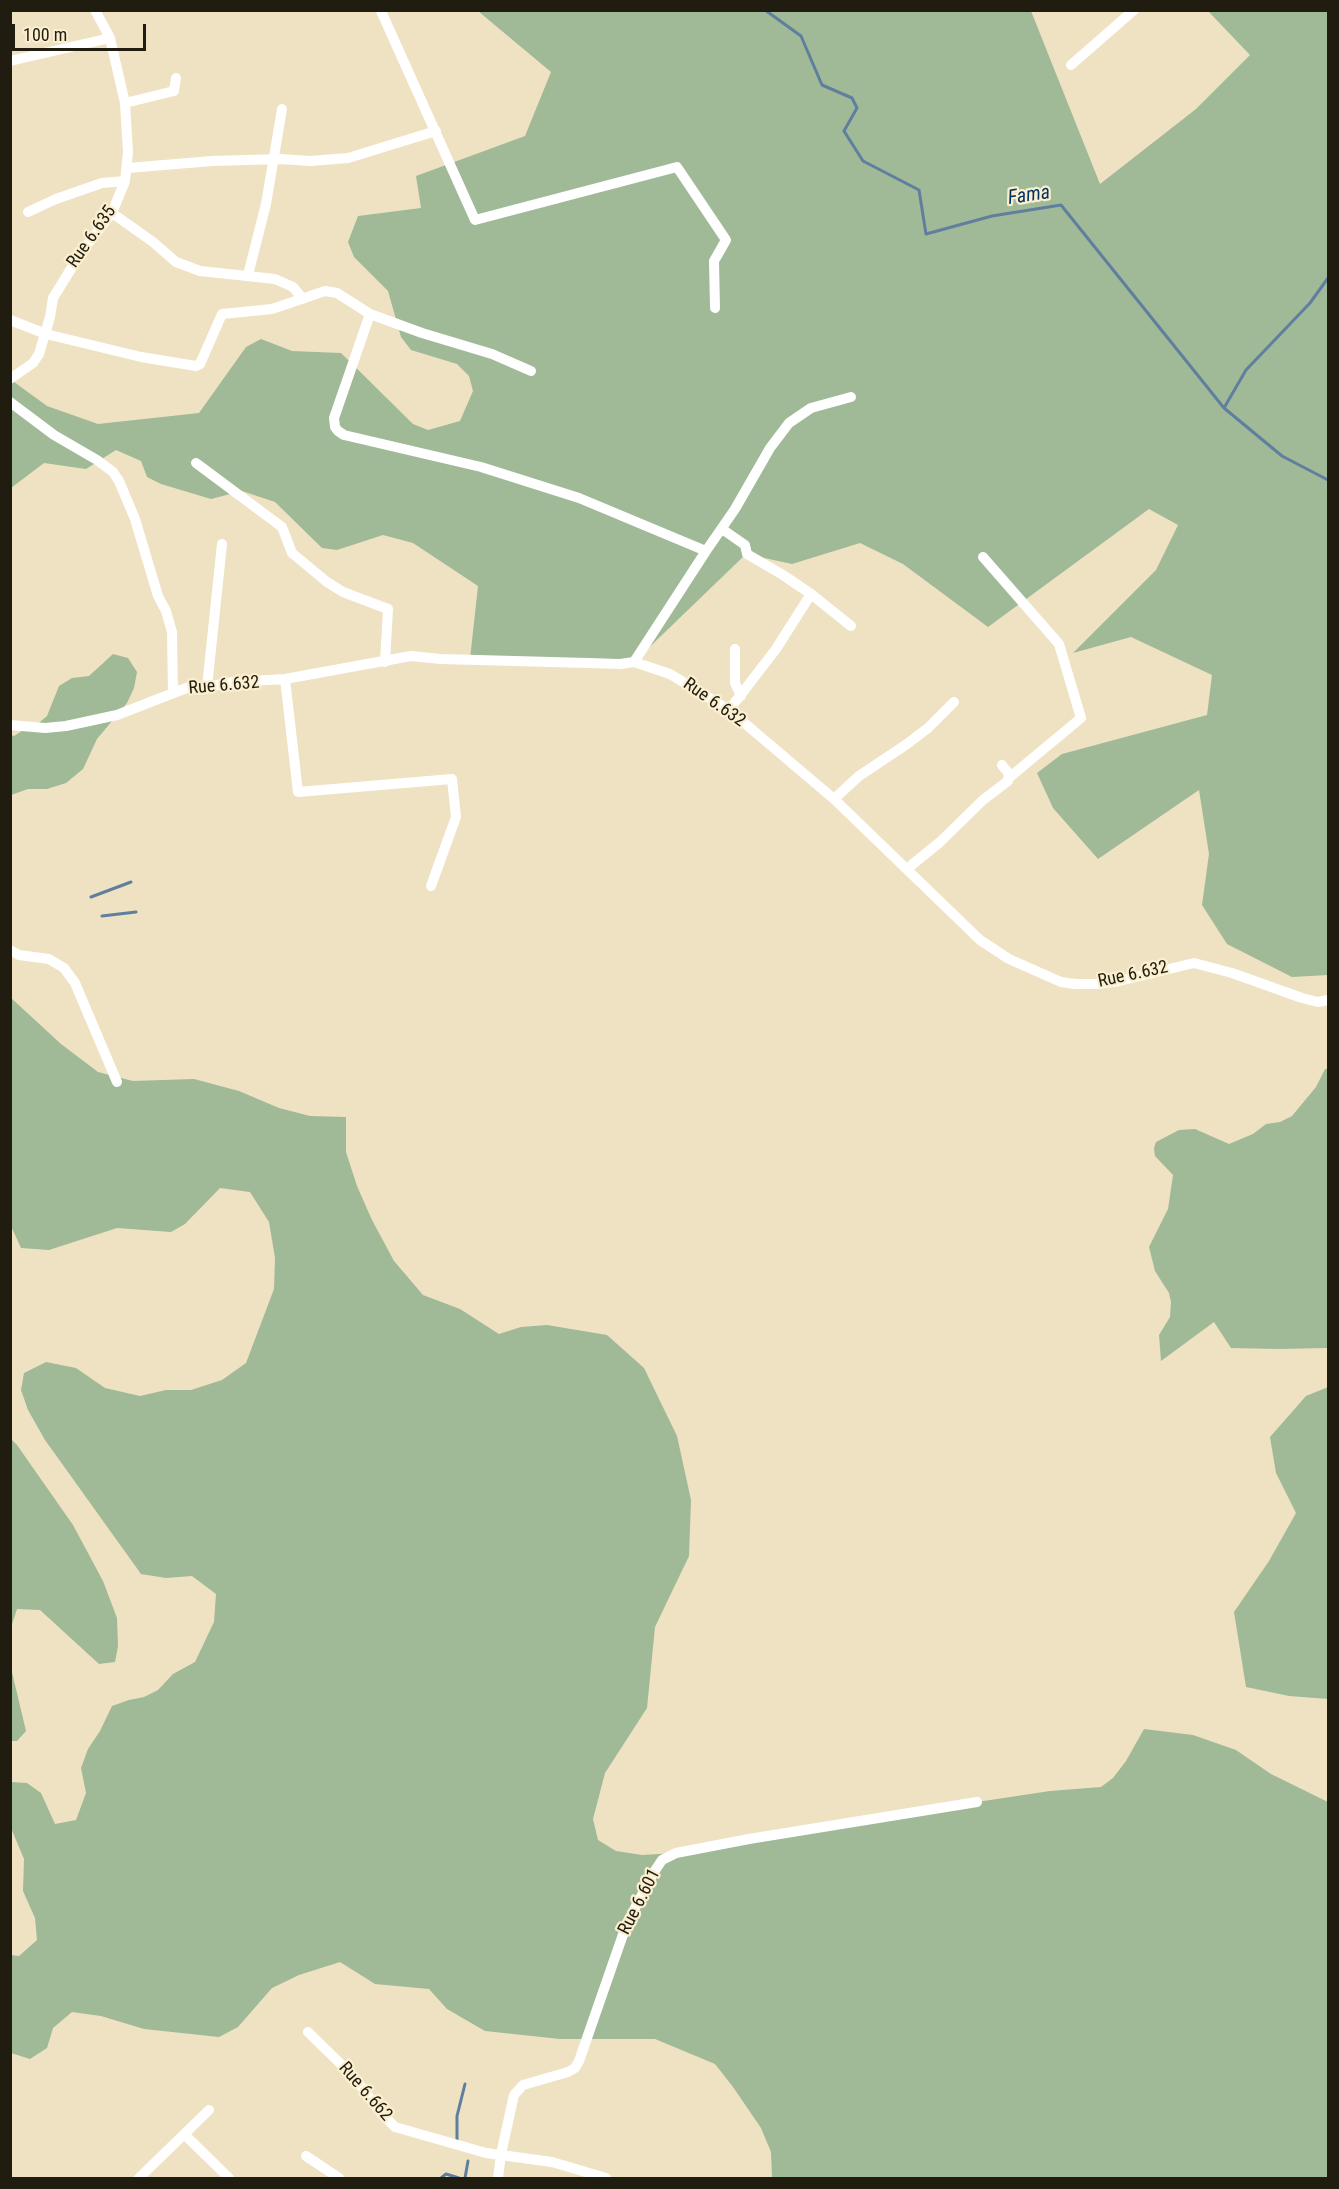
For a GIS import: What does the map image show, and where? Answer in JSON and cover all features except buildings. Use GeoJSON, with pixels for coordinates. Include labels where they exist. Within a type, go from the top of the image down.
{"type":"FeatureCollection","features":[{"type":"Feature","properties":{"kind":"street","name":"Rue 6.635"},"geometry":{"type":"LineString","coordinates":[[10,379],[33,363],[44,344],[52,298],[82,251],[112,213],[128,168],[125,103],[110,38],[94,10]]}},
{"type":"Feature","properties":{"kind":"street"},"geometry":{"type":"LineString","coordinates":[[381,10],[475,220],[677,167],[726,240],[714,261],[715,308]]}},
{"type":"Feature","properties":{"kind":"street"},"geometry":{"type":"LineString","coordinates":[[1071,65],[1134,10]]}},
{"type":"Feature","properties":{"kind":"street"},"geometry":{"type":"LineString","coordinates":[[10,61],[110,38]]}},
{"type":"Feature","properties":{"kind":"street"},"geometry":{"type":"LineString","coordinates":[[125,103],[174,91],[176,78]]}},
{"type":"Feature","properties":{"kind":"street"},"geometry":{"type":"LineString","coordinates":[[248,275],[266,204],[282,109]]}},
{"type":"Feature","properties":{"kind":"street"},"geometry":{"type":"LineString","coordinates":[[128,168],[212,161],[310,161],[348,158],[436,130]]}},
{"type":"Feature","properties":{"kind":"street"},"geometry":{"type":"LineString","coordinates":[[28,212],[56,199],[102,183],[125,181]]}},
{"type":"Feature","properties":{"kind":"street"},"geometry":{"type":"LineString","coordinates":[[112,213],[153,242],[176,262],[200,271],[275,279],[293,287],[303,299]]}},
{"type":"Feature","properties":{"kind":"street"},"geometry":{"type":"LineString","coordinates":[[10,320],[46,334],[141,357],[196,366],[200,364],[222,314],[272,309],[325,291],[337,293],[370,314],[422,333],[492,354],[531,371]]}},
{"type":"Feature","properties":{"kind":"street"},"geometry":{"type":"LineString","coordinates":[[370,314],[334,418],[338,431],[344,435],[481,467],[579,498],[706,550]]}},
{"type":"Feature","properties":{"kind":"street"},"geometry":{"type":"LineString","coordinates":[[634,662],[735,509],[770,448],[789,423],[812,408],[851,397]]}},
{"type":"Feature","properties":{"kind":"street"},"geometry":{"type":"LineString","coordinates":[[10,402],[54,435],[97,460],[113,472],[119,481],[135,519],[158,596],[166,611],[172,632],[173,692]]}},
{"type":"Feature","properties":{"kind":"street"},"geometry":{"type":"LineString","coordinates":[[196,463],[282,527],[292,553],[327,582],[343,592],[388,609],[385,662]]}},
{"type":"Feature","properties":{"kind":"street"},"geometry":{"type":"LineString","coordinates":[[722,529],[745,545],[747,554],[812,594],[851,626]]}},
{"type":"Feature","properties":{"kind":"street"},"geometry":{"type":"LineString","coordinates":[[207,687],[222,544]]}},
{"type":"Feature","properties":{"kind":"street"},"geometry":{"type":"LineString","coordinates":[[908,868],[940,842],[983,800],[1004,785],[1010,777],[1081,718],[1059,644],[983,557]]}},
{"type":"Feature","properties":{"kind":"street"},"geometry":{"type":"LineString","coordinates":[[729,710],[776,649],[812,594]]}},
{"type":"Feature","properties":{"kind":"street"},"geometry":{"type":"LineString","coordinates":[[735,649],[735,683],[741,696]]}},
{"type":"Feature","properties":{"kind":"street","name":"Rue 6.632"},"geometry":{"type":"LineString","coordinates":[[10,725],[45,728],[89,721],[117,715],[189,687],[285,680],[411,656],[441,659],[620,664],[634,662],[670,674],[729,710],[834,800],[908,868],[962,924],[989,947],[1009,959],[1061,982],[1098,984],[1194,963],[1232,972],[1311,1001],[1329,1000]]}},
{"type":"Feature","properties":{"kind":"street"},"geometry":{"type":"LineString","coordinates":[[285,680],[298,792],[452,779],[456,817],[431,886]]}},
{"type":"Feature","properties":{"kind":"street"},"geometry":{"type":"LineString","coordinates":[[834,800],[859,776],[928,728],[954,702]]}},
{"type":"Feature","properties":{"kind":"street"},"geometry":{"type":"LineString","coordinates":[[1002,765],[1010,777]]}},
{"type":"Feature","properties":{"kind":"street"},"geometry":{"type":"LineString","coordinates":[[10,950],[19,955],[49,959],[64,968],[75,983],[117,1082]]}},
{"type":"Feature","properties":{"kind":"street","name":"Rue 6.601"},"geometry":{"type":"LineString","coordinates":[[498,2178],[514,2095],[523,2085],[575,2068],[627,1923],[662,1860],[676,1853],[749,1839],[977,1802]]}},
{"type":"Feature","properties":{"kind":"street","name":"Rue 6.662"},"geometry":{"type":"LineString","coordinates":[[308,2032],[354,2077],[381,2113],[395,2127],[486,2153],[552,2162],[606,2178]]}},
{"type":"Feature","properties":{"kind":"street"},"geometry":{"type":"LineString","coordinates":[[139,2178],[209,2110]]}},
{"type":"Feature","properties":{"kind":"street"},"geometry":{"type":"LineString","coordinates":[[184,2134],[230,2178]]}},
{"type":"Feature","properties":{"kind":"street"},"geometry":{"type":"LineString","coordinates":[[306,2156],[339,2178]]}},
{"type":"Feature","properties":{"kind":"green space"},"geometry":{"type":"Polygon","coordinates":[[[478,11],[1031,11],[1100,184],[1196,109],[1250,55],[1208,11],[1328,11],[1328,975],[1292,977],[1227,944],[1202,905],[1209,854],[1199,790],[1098,859],[1053,808],[1037,773],[1062,754],[1207,715],[1212,675],[1131,637],[1073,653],[1156,570],[1178,525],[1149,509],[988,627],[903,564],[860,543],[792,564],[746,554],[634,662],[470,659],[478,586],[413,543],[383,535],[337,550],[322,548],[275,502],[242,491],[211,499],[161,484],[147,477],[141,461],[116,450],[86,469],[44,463],[11,488],[10,379],[47,406],[98,424],[199,413],[246,347],[261,339],[292,351],[341,353],[413,424],[428,430],[460,421],[473,391],[469,376],[457,364],[411,350],[401,337],[388,291],[354,257],[348,242],[358,216],[421,208],[416,176],[525,136],[551,72],[478,11]]]}},
{"type":"Feature","properties":{"kind":"green space"},"geometry":{"type":"Polygon","coordinates":[[[113,654],[128,658],[137,672],[134,688],[127,703],[97,739],[83,769],[66,783],[47,789],[28,789],[11,795],[10,735],[14,736],[28,727],[35,726],[47,716],[59,686],[72,678],[89,676],[113,654]]]}},
{"type":"Feature","properties":{"kind":"green space"},"geometry":{"type":"Polygon","coordinates":[[[10,997],[61,1044],[98,1072],[133,1081],[194,1079],[239,1091],[279,1108],[310,1116],[346,1117],[346,1152],[357,1186],[394,1261],[423,1295],[460,1309],[499,1334],[521,1327],[547,1325],[607,1335],[644,1368],[677,1436],[691,1500],[689,1556],[655,1627],[647,1708],[605,1773],[593,1819],[598,1840],[616,1851],[642,1855],[676,1853],[977,1802],[1050,1791],[1101,1787],[1113,1778],[1126,1761],[1144,1729],[1193,1735],[1236,1750],[1271,1774],[1328,1802],[1328,2178],[772,2178],[771,2152],[761,2128],[715,2064],[655,2039],[560,2039],[485,2031],[447,2009],[429,1989],[375,1984],[340,1962],[299,1975],[272,1988],[238,2027],[219,2037],[144,2029],[101,2016],[72,2012],[53,2028],[47,2048],[30,2059],[11,2053],[11,1955],[19,1956],[37,1940],[35,1918],[23,1891],[24,1859],[11,1828],[11,1782],[27,1783],[41,1793],[55,1824],[76,1820],[86,1793],[81,1768],[88,1749],[112,1706],[144,1697],[158,1690],[173,1674],[195,1662],[214,1622],[216,1594],[192,1576],[166,1578],[141,1574],[45,1440],[28,1410],[21,1390],[24,1373],[46,1362],[76,1368],[105,1388],[140,1396],[166,1390],[191,1390],[222,1380],[246,1363],[274,1289],[275,1258],[269,1222],[250,1192],[220,1188],[185,1224],[171,1232],[117,1228],[49,1250],[21,1248],[10,1224],[10,997]]]}},
{"type":"Feature","properties":{"kind":"green space"},"geometry":{"type":"Polygon","coordinates":[[[1325,1069],[1328,1069],[1328,1348],[1231,1348],[1214,1322],[1161,1361],[1159,1335],[1170,1317],[1171,1302],[1169,1293],[1155,1271],[1149,1247],[1168,1209],[1173,1175],[1155,1156],[1156,1142],[1179,1130],[1195,1129],[1229,1144],[1253,1134],[1266,1124],[1280,1122],[1292,1116],[1316,1087],[1325,1069]]]}},
{"type":"Feature","properties":{"kind":"green space"},"geometry":{"type":"Polygon","coordinates":[[[1328,1387],[1328,1699],[1289,1696],[1246,1687],[1234,1612],[1269,1561],[1296,1513],[1276,1473],[1270,1437],[1306,1396],[1328,1387]]]}},
{"type":"Feature","properties":{"kind":"green space"},"geometry":{"type":"Polygon","coordinates":[[[11,1439],[73,1525],[103,1581],[117,1618],[118,1646],[115,1662],[99,1664],[40,1610],[17,1609],[11,1627],[11,1439]]]}},
{"type":"Feature","properties":{"kind":"green space"},"geometry":{"type":"Polygon","coordinates":[[[11,1668],[26,1731],[17,1741],[11,1741],[11,1668]]]}},
{"type":"Feature","properties":{"kind":"waterway","name":"Fama"},"geometry":{"type":"LineString","coordinates":[[765,10],[801,36],[822,85],[852,98],[857,108],[844,131],[863,161],[919,190],[926,234],[992,216],[1061,205],[1224,408],[1282,456],[1328,480]]}},
{"type":"Feature","properties":{"kind":"waterway"},"geometry":{"type":"LineString","coordinates":[[1224,408],[1246,370],[1310,303],[1328,278]]}},
{"type":"Feature","properties":{"kind":"waterway"},"geometry":{"type":"LineString","coordinates":[[91,897],[131,882]]}},
{"type":"Feature","properties":{"kind":"waterway"},"geometry":{"type":"LineString","coordinates":[[102,916],[136,912]]}},
{"type":"Feature","properties":{"kind":"waterway"},"geometry":{"type":"LineString","coordinates":[[457,2143],[457,2116],[465,2084]]}},
{"type":"Feature","properties":{"kind":"waterway"},"geometry":{"type":"LineString","coordinates":[[465,2178],[468,2161]]}},
{"type":"Feature","properties":{"kind":"waterway"},"geometry":{"type":"LineString","coordinates":[[441,2178],[446,2174],[459,2178]]}}]}
